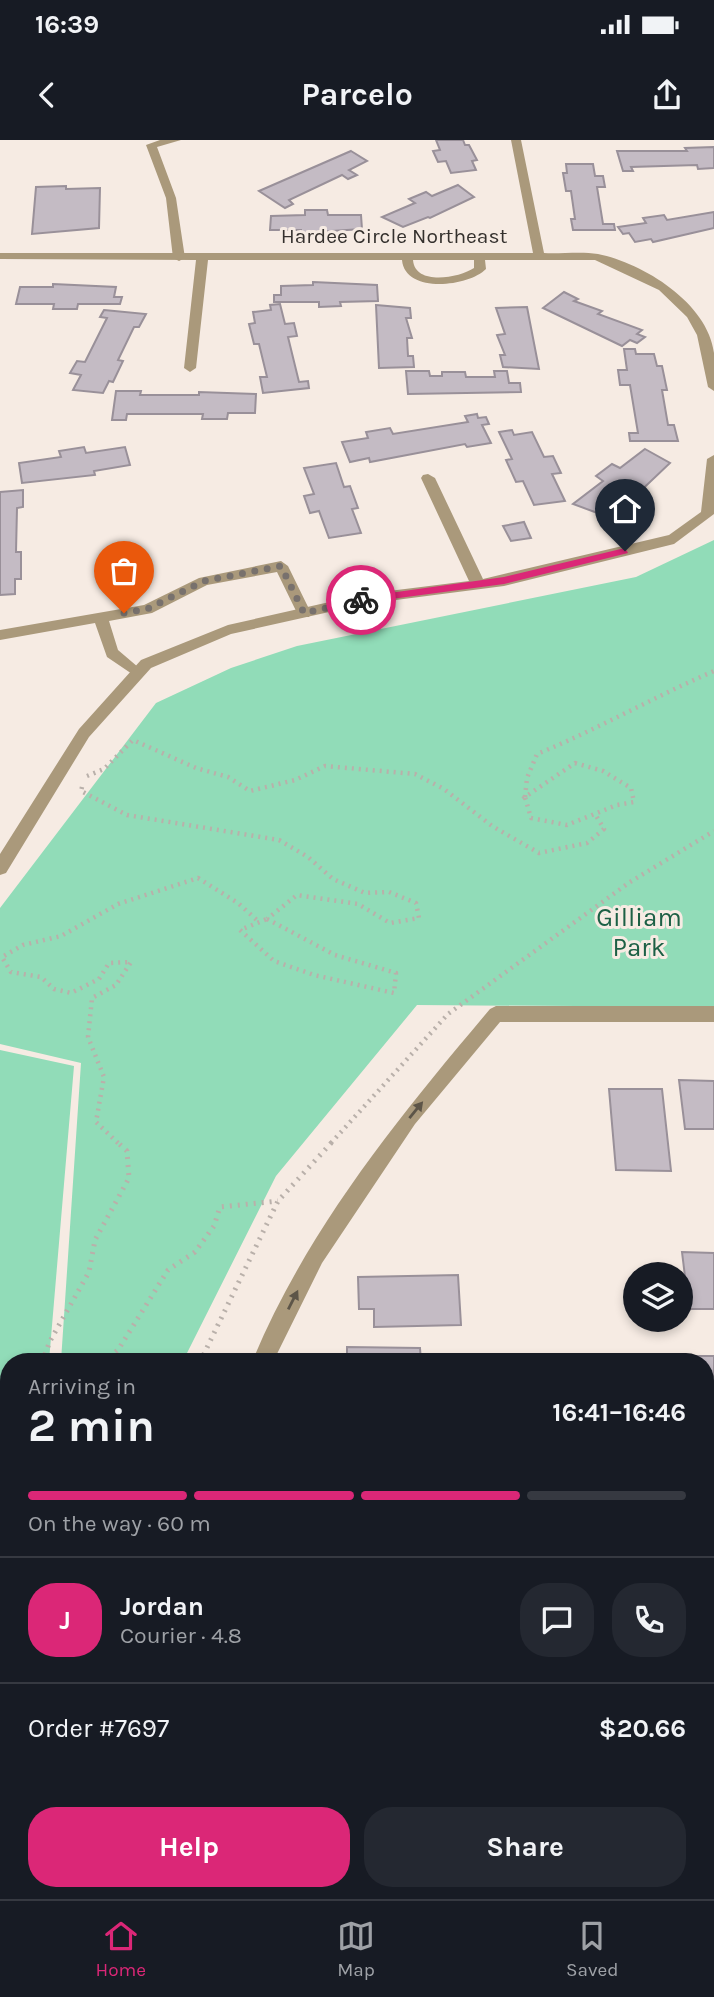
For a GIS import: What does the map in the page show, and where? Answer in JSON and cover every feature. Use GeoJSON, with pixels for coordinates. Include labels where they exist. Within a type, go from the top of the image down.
{"type":"FeatureCollection","features":[{"type":"Feature","properties":{"kind":"street"},"geometry":{"type":"LineString","coordinates":[[176,140],[151,145],[172,198],[179,258]]}},
{"type":"Feature","properties":{"kind":"street"},"geometry":{"type":"LineString","coordinates":[[516,140],[539,257]]}},
{"type":"Feature","properties":{"kind":"street","name":"Hardee Circle Northeast"},"geometry":{"type":"LineString","coordinates":[[0,256],[596,257],[645,275],[680,299],[699,323],[714,387]]}},
{"type":"Feature","properties":{"kind":"street"},"geometry":{"type":"LineString","coordinates":[[407,257],[408,268],[415,276],[447,281],[470,276],[480,269],[479,257]]}},
{"type":"Feature","properties":{"kind":"street"},"geometry":{"type":"LineString","coordinates":[[190,368],[202,258]]}},
{"type":"Feature","properties":{"kind":"street"},"geometry":{"type":"LineString","coordinates":[[0,868],[84,733],[146,664],[228,630],[365,599],[504,581],[674,539],[708,514],[714,459]]}},
{"type":"Feature","properties":{"kind":"street"},"geometry":{"type":"LineString","coordinates":[[428,478],[478,584]]}},
{"type":"Feature","properties":{"kind":"street"},"geometry":{"type":"LineString","coordinates":[[0,635],[147,609],[204,581],[281,566],[304,613]]}},
{"type":"Feature","properties":{"kind":"street"},"geometry":{"type":"LineString","coordinates":[[100,616],[111,653],[138,673]]}},
{"type":"Feature","properties":{"kind":"street"},"geometry":{"type":"LineString","coordinates":[[266,1353],[315,1256],[409,1118],[496,1014],[714,1014]]}},
{"type":"Feature","properties":{"kind":"path"},"geometry":{"type":"LineString","coordinates":[[523,799],[575,763],[603,771],[631,788],[634,802],[567,825],[531,818],[523,799],[526,775],[537,754],[600,729],[674,688],[714,671]]}},
{"type":"Feature","properties":{"kind":"path"},"geometry":{"type":"LineString","coordinates":[[267,919],[335,955],[396,973],[394,993],[314,975],[274,961],[240,930],[267,919],[297,895],[358,904],[390,923],[419,918],[416,903],[388,892],[365,893],[332,879],[308,857],[279,840],[127,815],[81,791],[87,776],[104,769],[133,740],[196,768],[228,777],[250,791],[295,780],[325,766],[415,774],[444,789],[492,826],[539,853],[587,844],[604,829],[595,814]]}},
{"type":"Feature","properties":{"kind":"path"},"geometry":{"type":"LineString","coordinates":[[45,1353],[89,1272],[95,1240],[129,1178],[127,1151],[96,1122],[104,1077],[88,1037],[92,998],[108,993],[122,983],[131,962],[108,963],[99,979],[71,993],[54,989],[41,977],[11,972],[2,957],[23,946],[61,936],[118,904],[198,878],[239,903],[259,922]]}},
{"type":"Feature","properties":{"kind":"path"},"geometry":{"type":"LineString","coordinates":[[114,1353],[168,1270],[195,1252],[214,1226],[220,1207],[278,1201]]}},
{"type":"Feature","properties":{"kind":"green space","name":"Gilliam Park"},"geometry":{"type":"Polygon","coordinates":[[[714,540],[714,1007],[417,1005],[276,1176],[187,1353],[62,1353],[81,1063],[0,1044],[0,908],[156,703],[231,668],[297,646],[636,577],[714,540]]]}},
{"type":"Feature","properties":{"kind":"green space"},"geometry":{"type":"Polygon","coordinates":[[[0,1050],[74,1066],[50,1353],[0,1353],[0,1050]]]}},
{"type":"Feature","properties":{"kind":"building"},"geometry":{"type":"Polygon","coordinates":[[[436,140],[463,140],[477,160],[472,161],[476,170],[451,173],[446,161],[438,162],[433,151],[440,150],[436,140]]]}},
{"type":"Feature","properties":{"kind":"building"},"geometry":{"type":"Polygon","coordinates":[[[714,147],[714,168],[698,169],[697,165],[631,167],[633,171],[623,171],[617,151],[687,151],[685,148],[714,147]]]}},
{"type":"Feature","properties":{"kind":"building"},"geometry":{"type":"Polygon","coordinates":[[[351,151],[367,161],[349,170],[357,175],[348,179],[342,175],[289,200],[293,204],[285,208],[259,191],[351,151]]]}},
{"type":"Feature","properties":{"kind":"building"},"geometry":{"type":"Polygon","coordinates":[[[566,164],[593,164],[595,176],[603,176],[605,187],[597,187],[603,224],[614,224],[615,230],[573,230],[571,219],[575,219],[571,191],[566,191],[563,173],[567,173],[566,164]]]}},
{"type":"Feature","properties":{"kind":"building"},"geometry":{"type":"Polygon","coordinates":[[[458,185],[474,197],[430,218],[403,227],[382,217],[415,203],[409,199],[426,192],[432,196],[458,185]]]}},
{"type":"Feature","properties":{"kind":"building"},"geometry":{"type":"Polygon","coordinates":[[[66,186],[66,189],[100,188],[99,228],[32,234],[36,187],[66,186]]]}},
{"type":"Feature","properties":{"kind":"building"},"geometry":{"type":"Polygon","coordinates":[[[305,210],[327,210],[328,215],[361,215],[362,229],[301,233],[301,230],[270,230],[271,216],[305,215],[305,210]]]}},
{"type":"Feature","properties":{"kind":"building"},"geometry":{"type":"Polygon","coordinates":[[[714,212],[714,228],[653,242],[651,239],[635,242],[629,233],[623,234],[618,227],[646,223],[643,218],[664,215],[667,220],[714,212]]]}},
{"type":"Feature","properties":{"kind":"building"},"geometry":{"type":"Polygon","coordinates":[[[313,282],[377,285],[378,301],[340,302],[341,306],[319,307],[319,302],[274,302],[274,295],[281,295],[281,286],[313,285],[313,282]]]}},
{"type":"Feature","properties":{"kind":"building"},"geometry":{"type":"Polygon","coordinates":[[[53,284],[116,287],[114,297],[122,297],[120,304],[78,304],[77,309],[53,309],[54,304],[16,304],[20,287],[53,287],[53,284]]]}},
{"type":"Feature","properties":{"kind":"building"},"geometry":{"type":"Polygon","coordinates":[[[564,292],[578,299],[574,301],[602,311],[598,314],[642,330],[637,334],[645,337],[637,343],[630,340],[622,346],[543,308],[564,292]]]}},
{"type":"Feature","properties":{"kind":"building"},"geometry":{"type":"Polygon","coordinates":[[[280,304],[285,324],[294,323],[297,336],[288,337],[299,382],[308,381],[309,388],[263,393],[260,377],[267,377],[259,344],[254,344],[249,324],[255,323],[253,312],[271,310],[270,305],[280,304]]]}},
{"type":"Feature","properties":{"kind":"building"},"geometry":{"type":"Polygon","coordinates":[[[376,305],[410,308],[411,318],[406,318],[412,338],[407,338],[408,356],[413,356],[414,367],[379,368],[376,305]]]}},
{"type":"Feature","properties":{"kind":"building"},"geometry":{"type":"Polygon","coordinates":[[[527,307],[539,369],[503,367],[500,355],[505,355],[497,335],[505,334],[496,308],[527,307]]]}},
{"type":"Feature","properties":{"kind":"building"},"geometry":{"type":"Polygon","coordinates":[[[104,310],[146,314],[139,327],[134,327],[118,360],[123,361],[113,382],[109,381],[103,393],[73,390],[81,375],[70,373],[77,361],[85,362],[107,318],[100,317],[104,310]]]}},
{"type":"Feature","properties":{"kind":"building"},"geometry":{"type":"Polygon","coordinates":[[[624,349],[635,349],[636,354],[654,354],[657,366],[662,366],[667,390],[662,390],[668,425],[674,425],[678,441],[630,441],[629,433],[638,433],[630,385],[620,385],[618,370],[627,370],[624,349]]]}},
{"type":"Feature","properties":{"kind":"building"},"geometry":{"type":"Polygon","coordinates":[[[406,371],[429,371],[430,376],[442,376],[442,372],[465,372],[466,377],[495,377],[494,371],[507,371],[509,383],[520,383],[521,392],[408,394],[406,371]]]}},
{"type":"Feature","properties":{"kind":"building"},"geometry":{"type":"Polygon","coordinates":[[[116,391],[141,391],[140,395],[199,395],[199,392],[256,394],[255,413],[228,413],[227,419],[202,419],[203,414],[127,414],[126,420],[112,420],[116,391]]]}},
{"type":"Feature","properties":{"kind":"building"},"geometry":{"type":"Polygon","coordinates":[[[477,414],[478,418],[486,417],[489,424],[482,425],[491,443],[467,447],[465,444],[370,462],[369,458],[350,462],[342,442],[368,438],[366,432],[390,428],[393,434],[468,422],[465,416],[477,414]]]}},
{"type":"Feature","properties":{"kind":"building"},"geometry":{"type":"Polygon","coordinates":[[[512,430],[514,435],[532,432],[544,457],[553,456],[561,473],[552,474],[565,501],[534,505],[523,481],[516,482],[506,460],[512,459],[499,432],[512,430]]]}},
{"type":"Feature","properties":{"kind":"building"},"geometry":{"type":"Polygon","coordinates":[[[84,447],[86,453],[125,447],[130,465],[94,471],[95,475],[22,483],[19,463],[61,457],[59,451],[84,447]]]}},
{"type":"Feature","properties":{"kind":"building"},"geometry":{"type":"Polygon","coordinates":[[[645,449],[670,463],[631,500],[626,497],[603,515],[573,504],[603,481],[596,476],[612,464],[620,468],[645,449]]]}},
{"type":"Feature","properties":{"kind":"building"},"geometry":{"type":"Polygon","coordinates":[[[336,463],[344,487],[350,486],[358,508],[352,509],[361,533],[329,538],[319,511],[310,513],[304,496],[314,494],[304,468],[336,463]]]}},
{"type":"Feature","properties":{"kind":"building"},"geometry":{"type":"Polygon","coordinates":[[[23,490],[23,507],[17,508],[16,552],[21,552],[21,579],[15,579],[15,594],[0,595],[0,492],[23,490]]]}},
{"type":"Feature","properties":{"kind":"building"},"geometry":{"type":"Polygon","coordinates":[[[524,522],[531,538],[511,541],[503,526],[524,522]]]}},
{"type":"Feature","properties":{"kind":"building"},"geometry":{"type":"Polygon","coordinates":[[[679,1080],[714,1081],[714,1129],[685,1129],[679,1080]]]}},
{"type":"Feature","properties":{"kind":"building"},"geometry":{"type":"Polygon","coordinates":[[[609,1089],[662,1089],[671,1171],[616,1170],[609,1089]]]}},
{"type":"Feature","properties":{"kind":"building"},"geometry":{"type":"Polygon","coordinates":[[[682,1252],[714,1253],[714,1309],[693,1309],[693,1262],[683,1262],[682,1252]]]}},
{"type":"Feature","properties":{"kind":"building"},"geometry":{"type":"Polygon","coordinates":[[[458,1275],[461,1325],[374,1327],[374,1309],[359,1309],[358,1277],[458,1275]]]}},
{"type":"Feature","properties":{"kind":"building"},"geometry":{"type":"Polygon","coordinates":[[[347,1347],[420,1348],[420,1353],[347,1353],[347,1347]]]}},
{"type":"Feature","properties":{"kind":"way so far"},"geometry":{"type":"LineString","coordinates":[[124,613],[147,609],[204,581],[281,566],[304,613],[361,600]]}},
{"type":"Feature","properties":{"kind":"route"},"geometry":{"type":"LineString","coordinates":[[361,600],[504,581],[625,551]]}}]}
